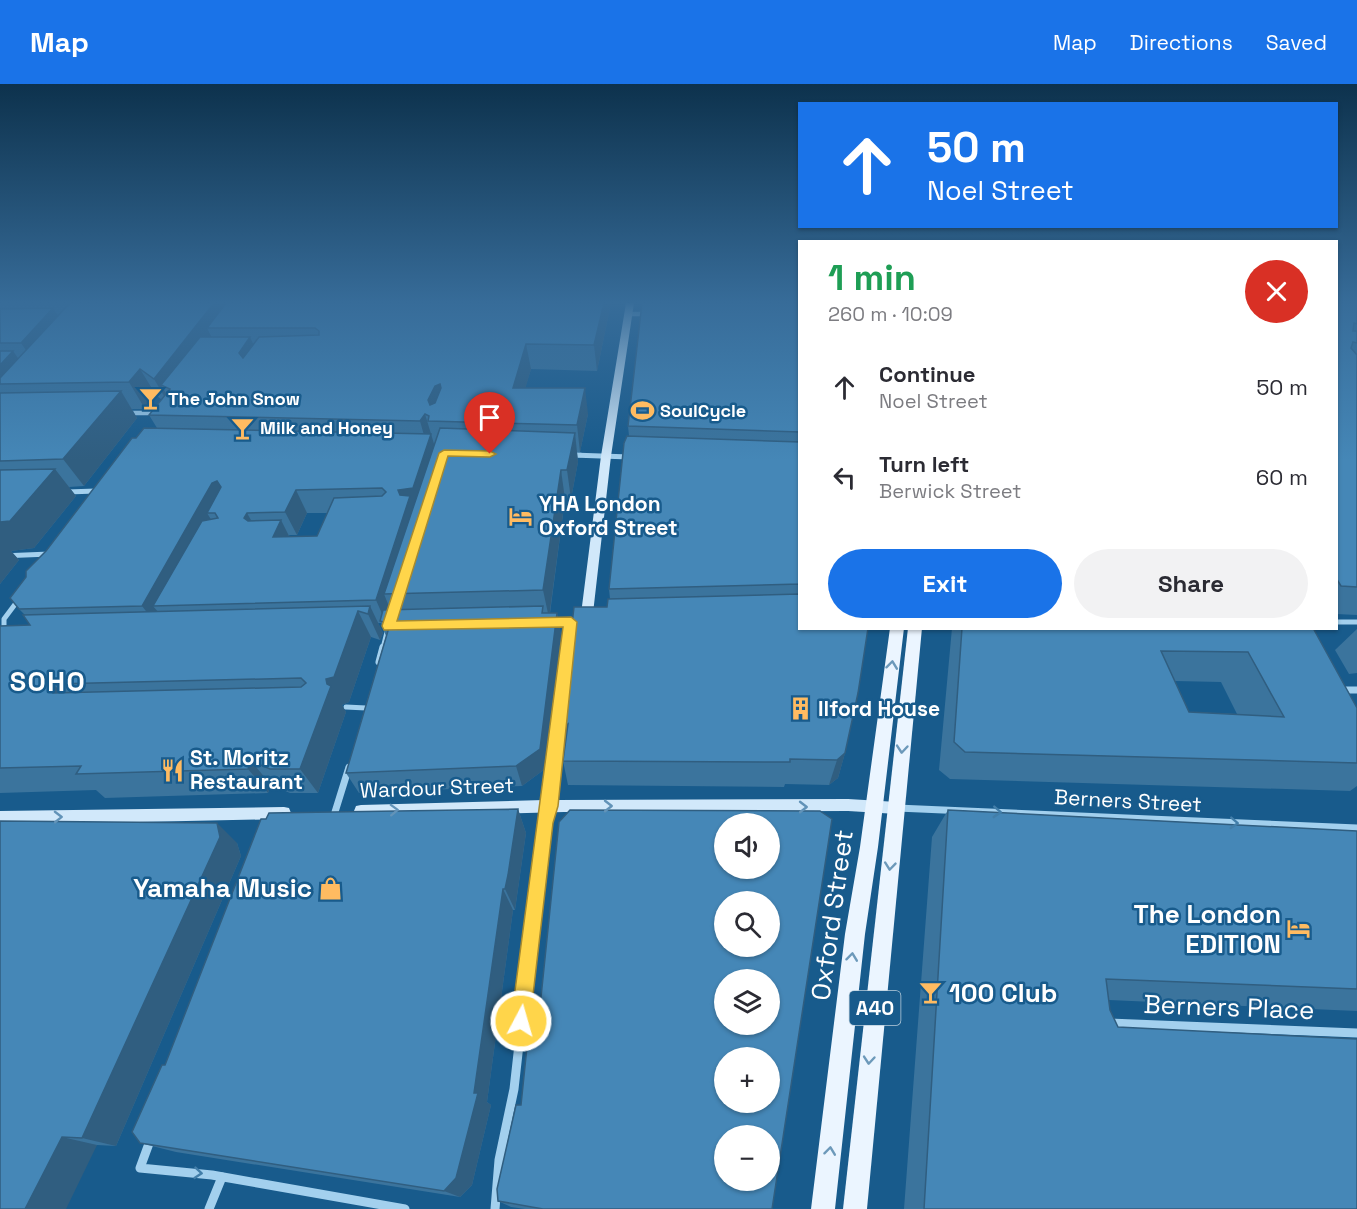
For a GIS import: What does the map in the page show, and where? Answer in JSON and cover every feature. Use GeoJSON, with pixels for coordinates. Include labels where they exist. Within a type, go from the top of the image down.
{"type":"FeatureCollection","features":[{"type":"Feature","properties":{"kind":"main road","name":"Oxford Street"},"geometry":{"type":"LineString","coordinates":[[823,1209],[855,934],[897,630]]}},
{"type":"Feature","properties":{"kind":"main road","name":"A40"},"geometry":{"type":"LineString","coordinates":[[855,1209],[915,630]]}},
{"type":"Feature","properties":{"kind":"street"},"geometry":{"type":"LineString","coordinates":[[495,1209],[499,1160],[514,1089],[532,921],[545,823],[550,806],[567,622],[592,622],[606,456],[622,356]]}},
{"type":"Feature","properties":{"kind":"street"},"geometry":{"type":"LineString","coordinates":[[125,413],[166,413],[159,422]]}},
{"type":"Feature","properties":{"kind":"street"},"geometry":{"type":"LineString","coordinates":[[560,455],[638,457]]}},
{"type":"Feature","properties":{"kind":"street"},"geometry":{"type":"LineString","coordinates":[[90,500],[102,484]]}},
{"type":"Feature","properties":{"kind":"street"},"geometry":{"type":"LineString","coordinates":[[60,492],[96,491]]}},
{"type":"Feature","properties":{"kind":"street"},"geometry":{"type":"LineString","coordinates":[[44,563],[58,545]]}},
{"type":"Feature","properties":{"kind":"street"},"geometry":{"type":"LineString","coordinates":[[0,556],[51,554]]}},
{"type":"Feature","properties":{"kind":"street"},"geometry":{"type":"LineString","coordinates":[[0,635],[13,638],[4,627],[4,619],[24,591]]}},
{"type":"Feature","properties":{"kind":"street"},"geometry":{"type":"LineString","coordinates":[[1338,622],[1357,622]]}},
{"type":"Feature","properties":{"kind":"street"},"geometry":{"type":"LineString","coordinates":[[378,627],[390,623],[400,626]]}},
{"type":"Feature","properties":{"kind":"street"},"geometry":{"type":"LineString","coordinates":[[376,673],[390,623]]}},
{"type":"Feature","properties":{"kind":"street"},"geometry":{"type":"LineString","coordinates":[[1338,699],[1333,690],[1357,690]]}},
{"type":"Feature","properties":{"kind":"street"},"geometry":{"type":"LineString","coordinates":[[363,718],[369,696]]}},
{"type":"Feature","properties":{"kind":"street"},"geometry":{"type":"LineString","coordinates":[[335,812],[350,762]]}},
{"type":"Feature","properties":{"kind":"street","name":"Wardour Street"},"geometry":{"type":"LineString","coordinates":[[319,812],[550,806],[897,808]]}},
{"type":"Feature","properties":{"kind":"street","name":"Berners Street"},"geometry":{"type":"LineString","coordinates":[[897,808],[1357,828]]}},
{"type":"Feature","properties":{"kind":"street"},"geometry":{"type":"LineString","coordinates":[[0,818],[275,818],[298,813]]}},
{"type":"Feature","properties":{"kind":"street","name":"Berners Place"},"geometry":{"type":"LineString","coordinates":[[1100,1023],[1357,1033]]}},
{"type":"Feature","properties":{"kind":"street"},"geometry":{"type":"LineString","coordinates":[[154,1131],[140,1168],[222,1177],[405,1209]]}},
{"type":"Feature","properties":{"kind":"street"},"geometry":{"type":"LineString","coordinates":[[209,1209],[222,1177]]}},
{"type":"Feature","properties":{"kind":"lane"},"geometry":{"type":"LineString","coordinates":[[346,707],[366,708]]}},
{"type":"Feature","properties":{"kind":"building"},"geometry":{"type":"Polygon","coordinates":[[[0,356],[9,356],[0,365],[0,356]]]}},
{"type":"Feature","properties":{"kind":"building"},"geometry":{"type":"Polygon","coordinates":[[[21,356],[173,356],[154,379],[140,369],[129,382],[0,384],[0,378],[21,356]]]}},
{"type":"Feature","properties":{"kind":"building"},"geometry":{"type":"Polygon","coordinates":[[[185,356],[241,356],[243,358],[245,356],[523,356],[513,388],[585,388],[577,425],[428,421],[429,416],[425,414],[420,421],[149,415],[170,389],[161,385],[185,356]],[[440,384],[435,386],[428,400],[430,405],[435,403],[441,388],[440,384]]]}},
{"type":"Feature","properties":{"kind":"building"},"geometry":{"type":"Polygon","coordinates":[[[636,356],[798,356],[798,432],[628,426],[636,356]]]}},
{"type":"Feature","properties":{"kind":"building"},"geometry":{"type":"Polygon","coordinates":[[[1338,356],[1357,356],[1357,587],[1341,586],[1338,581],[1338,356]]]}},
{"type":"Feature","properties":{"kind":"building"},"geometry":{"type":"Polygon","coordinates":[[[121,391],[63,459],[0,461],[0,393],[121,391]]]}},
{"type":"Feature","properties":{"kind":"building"},"geometry":{"type":"Polygon","coordinates":[[[144,428],[431,434],[413,488],[398,490],[400,495],[410,496],[376,600],[153,606],[202,521],[218,518],[215,513],[207,513],[221,487],[217,481],[212,483],[142,606],[19,609],[10,598],[26,577],[26,571],[46,551],[132,438],[136,438],[144,428]],[[382,488],[296,490],[285,512],[247,513],[244,518],[248,521],[281,520],[273,537],[317,536],[334,498],[382,496],[386,492],[382,488]]]}},
{"type":"Feature","properties":{"kind":"building"},"geometry":{"type":"Polygon","coordinates":[[[440,428],[575,433],[567,470],[561,470],[543,590],[384,594],[440,428]]]}},
{"type":"Feature","properties":{"kind":"building"},"geometry":{"type":"Polygon","coordinates":[[[627,436],[798,442],[798,584],[609,589],[624,443],[627,436]]]}},
{"type":"Feature","properties":{"kind":"building"},"geometry":{"type":"Polygon","coordinates":[[[55,469],[10,521],[0,522],[0,470],[55,469]]]}},
{"type":"Feature","properties":{"kind":"building"},"geometry":{"type":"Polygon","coordinates":[[[798,594],[798,630],[868,630],[858,693],[845,753],[837,760],[790,759],[790,762],[563,761],[568,724],[560,730],[574,607],[607,607],[608,599],[798,594]]]}},
{"type":"Feature","properties":{"kind":"building"},"geometry":{"type":"Polygon","coordinates":[[[370,606],[368,614],[358,611],[334,677],[326,679],[327,684],[331,686],[300,769],[270,769],[251,761],[248,769],[76,774],[81,766],[0,768],[0,626],[30,625],[23,615],[370,606]],[[301,678],[53,684],[48,689],[53,693],[301,687],[306,683],[301,678]]]}},
{"type":"Feature","properties":{"kind":"building"},"geometry":{"type":"Polygon","coordinates":[[[543,606],[542,613],[557,613],[540,749],[516,766],[346,773],[390,624],[380,621],[383,610],[543,606]]]}},
{"type":"Feature","properties":{"kind":"building"},"geometry":{"type":"Polygon","coordinates":[[[962,630],[1314,630],[1357,708],[1357,763],[965,752],[954,742],[962,630]],[[1161,651],[1189,712],[1284,717],[1248,652],[1161,651]]]}},
{"type":"Feature","properties":{"kind":"building"},"geometry":{"type":"Polygon","coordinates":[[[518,809],[508,875],[505,889],[503,889],[474,1093],[478,1093],[456,1178],[444,1191],[140,1143],[132,1132],[162,1065],[165,1065],[261,819],[266,819],[269,813],[518,809]]]}},
{"type":"Feature","properties":{"kind":"building"},"geometry":{"type":"Polygon","coordinates":[[[570,810],[820,811],[832,819],[780,1157],[780,1125],[714,1125],[714,1191],[775,1191],[772,1209],[543,1209],[498,1201],[497,1189],[516,1105],[521,1105],[532,998],[541,997],[559,822],[570,810]]]}},
{"type":"Feature","properties":{"kind":"building"},"geometry":{"type":"Polygon","coordinates":[[[948,810],[1357,831],[1357,989],[1106,979],[1110,1010],[1118,1027],[1357,1039],[1357,1209],[924,1209],[948,810]]]}},
{"type":"Feature","properties":{"kind":"building"},"geometry":{"type":"Polygon","coordinates":[[[0,821],[217,823],[220,837],[82,1138],[62,1137],[25,1209],[0,1209],[0,821]]]}},
{"type":"Feature","properties":{"kind":"place","name":"The John Snow"},"geometry":{"type":"Point","coordinates":[150,399]}},
{"type":"Feature","properties":{"kind":"place","name":"SoulCycle"},"geometry":{"type":"Point","coordinates":[642,411]}},
{"type":"Feature","properties":{"kind":"place","name":"Milk and Honey"},"geometry":{"type":"Point","coordinates":[242,428]}},
{"type":"Feature","properties":{"kind":"place","name":"YHA London Oxford Street"},"geometry":{"type":"Point","coordinates":[521,516]}},
{"type":"Feature","properties":{"kind":"place","name":"Ilford House"},"geometry":{"type":"Point","coordinates":[800,709]}},
{"type":"Feature","properties":{"kind":"place","name":"St. Moritz Restaurant"},"geometry":{"type":"Point","coordinates":[172,770]}},
{"type":"Feature","properties":{"kind":"place","name":"Yamaha Music"},"geometry":{"type":"Point","coordinates":[330,888]}},
{"type":"Feature","properties":{"kind":"place","name":"The London EDITION"},"geometry":{"type":"Point","coordinates":[1299,929]}},
{"type":"Feature","properties":{"kind":"place","name":"100 Club"},"geometry":{"type":"Point","coordinates":[931,993]}},
{"type":"Feature","properties":{"kind":"district","name":"SOHO"},"geometry":{"type":"Point","coordinates":[48,682]}},
{"type":"Feature","properties":{"kind":"route"},"geometry":{"type":"LineString","coordinates":[[490,454],[444,453],[389,626],[571,622],[550,806],[545,823],[521,1021]]}}]}
